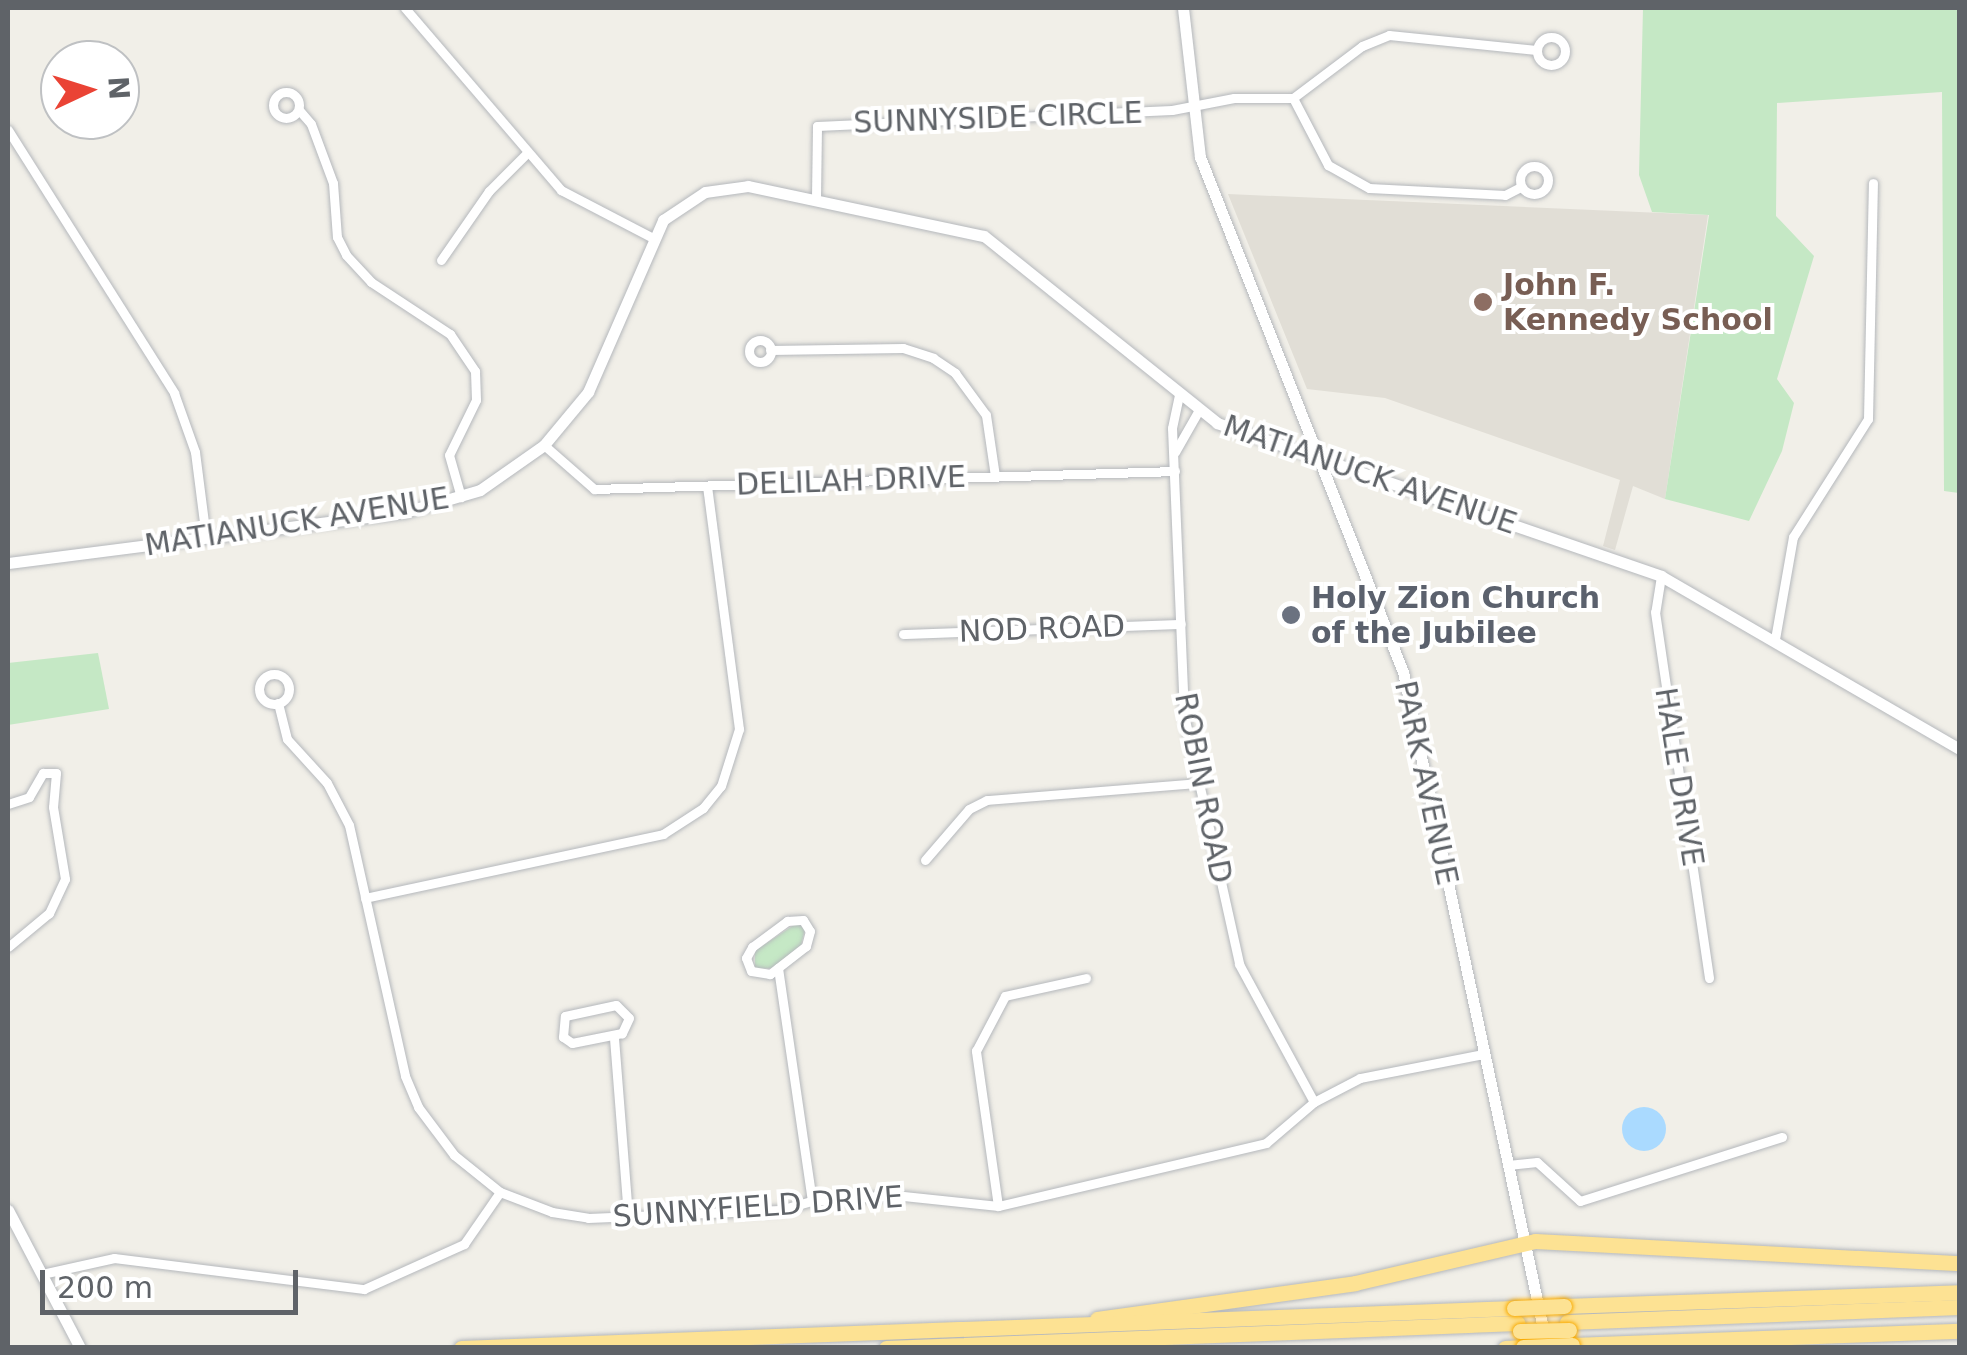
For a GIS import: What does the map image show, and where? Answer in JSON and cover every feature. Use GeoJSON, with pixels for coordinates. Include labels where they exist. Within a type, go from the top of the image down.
{"type":"FeatureCollection","features":[{"type":"Feature","properties":{"kind":"highway"},"geometry":{"type":"LineString","coordinates":[[1088,1325],[1118,1312],[1355,1283],[1524,1242],[1960,1264]]}},
{"type":"Feature","properties":{"kind":"highway"},"geometry":{"type":"LineString","coordinates":[[1568,1326],[1960,1292]]}},
{"type":"Feature","properties":{"kind":"highway"},"geometry":{"type":"LineString","coordinates":[[461,1348],[1088,1325],[1568,1326],[1960,1307]]}},
{"type":"Feature","properties":{"kind":"highway"},"geometry":{"type":"LineString","coordinates":[[886,1348],[1960,1315]]}},
{"type":"Feature","properties":{"kind":"highway"},"geometry":{"type":"LineString","coordinates":[[1568,1326],[1960,1331]]}},
{"type":"Feature","properties":{"kind":"highway"},"geometry":{"type":"LineString","coordinates":[[1112,1348],[1519,1327]]}},
{"type":"Feature","properties":{"kind":"highway"},"geometry":{"type":"LineString","coordinates":[[1504,1348],[1519,1327]]}},
{"type":"Feature","properties":{"kind":"street"},"geometry":{"type":"LineString","coordinates":[[405,8],[526,154],[570,198],[651,237]]}},
{"type":"Feature","properties":{"kind":"street","name":"PARK AVENUE"},"geometry":{"type":"LineString","coordinates":[[1183,8],[1189,104],[1221,220],[1404,672],[1547,1348]]}},
{"type":"Feature","properties":{"kind":"street"},"geometry":{"type":"LineString","coordinates":[[1189,104],[1293,98],[1362,46],[1389,36],[1536,50]]}},
{"type":"Feature","properties":{"kind":"street"},"geometry":{"type":"LineString","coordinates":[[1293,98],[1328,165],[1369,188],[1504,195],[1521,187]]}},
{"type":"Feature","properties":{"kind":"street","name":"SUNNYSIDE CIRCLE"},"geometry":{"type":"LineString","coordinates":[[816,198],[818,126],[1172,110],[1189,104]]}},
{"type":"Feature","properties":{"kind":"street"},"geometry":{"type":"LineString","coordinates":[[299,110],[312,124],[333,183],[337,237],[346,255],[378,288],[450,334],[475,371],[476,400],[449,455],[462,497]]}},
{"type":"Feature","properties":{"kind":"street"},"geometry":{"type":"LineString","coordinates":[[8,130],[174,393],[194,452],[206,538]]}},
{"type":"Feature","properties":{"kind":"street"},"geometry":{"type":"LineString","coordinates":[[441,260],[494,184],[526,154]]}},
{"type":"Feature","properties":{"kind":"street"},"geometry":{"type":"LineString","coordinates":[[1775,638],[1793,537],[1868,419],[1872,184]]}},
{"type":"Feature","properties":{"kind":"street","name":"MATIANUCK AVENUE"},"geometry":{"type":"LineString","coordinates":[[8,563],[405,512],[462,497],[544,445],[600,370],[651,237],[678,207],[716,188],[748,186],[984,236],[1217,424],[1661,576],[1775,638],[1960,748]]}},
{"type":"Feature","properties":{"kind":"street"},"geometry":{"type":"LineString","coordinates":[[770,350],[904,348],[933,358],[955,372],[986,414],[994,476]]}},
{"type":"Feature","properties":{"kind":"street","name":"ROBIN ROAD"},"geometry":{"type":"LineString","coordinates":[[1179,395],[1175,471],[1184,715],[1239,964],[1314,1102]]}},
{"type":"Feature","properties":{"kind":"street","name":"ROBIN ROAD"},"geometry":{"type":"LineString","coordinates":[[1175,452],[1199,410]]}},
{"type":"Feature","properties":{"kind":"street","name":"DELILAH DRIVE"},"geometry":{"type":"LineString","coordinates":[[544,445],[594,488],[1175,471]]}},
{"type":"Feature","properties":{"kind":"street"},"geometry":{"type":"LineString","coordinates":[[365,898],[663,834],[712,797],[734,760],[740,729],[707,486]]}},
{"type":"Feature","properties":{"kind":"street","name":"HALE DRIVE"},"geometry":{"type":"LineString","coordinates":[[1661,576],[1654,612],[1710,978]]}},
{"type":"Feature","properties":{"kind":"street","name":"NOD ROAD"},"geometry":{"type":"LineString","coordinates":[[903,634],[1181,624]]}},
{"type":"Feature","properties":{"kind":"street","name":"SUNNYFIELD DRIVE"},"geometry":{"type":"LineString","coordinates":[[278,703],[287,740],[341,803],[418,1107],[454,1155],[500,1192],[552,1212],[628,1217],[780,1210],[812,1200],[894,1195],[998,1206],[1266,1143],[1314,1102],[1360,1078],[1483,1054]]}},
{"type":"Feature","properties":{"kind":"street"},"geometry":{"type":"LineString","coordinates":[[8,947],[46,917],[62,893],[54,807],[59,784],[54,772],[42,774],[29,797]]}},
{"type":"Feature","properties":{"kind":"street"},"geometry":{"type":"LineString","coordinates":[[926,860],[968,809],[987,800],[1198,783]]}},
{"type":"Feature","properties":{"kind":"street"},"geometry":{"type":"LineString","coordinates":[[8,804],[29,797],[54,807]]}},
{"type":"Feature","properties":{"kind":"street"},"geometry":{"type":"LineString","coordinates":[[803,920],[810,940],[778,968],[757,975],[748,952],[787,921],[803,920]]}},
{"type":"Feature","properties":{"kind":"street"},"geometry":{"type":"LineString","coordinates":[[778,968],[812,1200]]}},
{"type":"Feature","properties":{"kind":"street"},"geometry":{"type":"LineString","coordinates":[[998,1206],[976,1051],[1005,996],[1086,978]]}},
{"type":"Feature","properties":{"kind":"street"},"geometry":{"type":"LineString","coordinates":[[614,1038],[572,1043],[564,1037],[561,1021],[616,1005],[628,1023],[614,1038],[628,1217]]}},
{"type":"Feature","properties":{"kind":"street"},"geometry":{"type":"LineString","coordinates":[[1508,1165],[1537,1162],[1580,1201],[1782,1137]]}},
{"type":"Feature","properties":{"kind":"street"},"geometry":{"type":"LineString","coordinates":[[42,1274],[114,1258],[364,1290],[464,1244],[500,1192]]}},
{"type":"Feature","properties":{"kind":"street"},"geometry":{"type":"LineString","coordinates":[[8,1210],[80,1348]]}},
{"type":"Feature","properties":{"kind":"shaded area","name":"John F. Kennedy School"},"geometry":{"type":"Polygon","coordinates":[[[1228,194],[1708,215],[1665,499],[1633,486],[1615,550],[1603,546],[1620,480],[1385,398],[1307,389],[1228,194]]]}},
{"type":"Feature","properties":{"kind":"green space"},"geometry":{"type":"Polygon","coordinates":[[[1643,8],[1959,8],[1959,493],[1944,491],[1942,92],[1777,103],[1776,216],[1814,256],[1777,379],[1794,403],[1782,451],[1749,521],[1665,499],[1709,215],[1652,212],[1639,175],[1643,8]]]}},
{"type":"Feature","properties":{"kind":"green space"},"geometry":{"type":"Polygon","coordinates":[[[98,653],[109,709],[8,725],[8,663],[98,653]]]}},
{"type":"Feature","properties":{"kind":"green space"},"geometry":{"type":"Polygon","coordinates":[[[797,923],[805,929],[801,945],[772,968],[755,969],[755,951],[797,923]]]}},
{"type":"Feature","properties":{"kind":"water"},"geometry":{"type":"Polygon","coordinates":[[[1644,1107],[1659,1114],[1666,1129],[1659,1144],[1644,1151],[1629,1144],[1622,1129],[1629,1114],[1644,1107]]]}},
{"type":"Feature","properties":{"kind":"place","name":"John F. Kennedy School"},"geometry":{"type":"Point","coordinates":[1483,302]}},
{"type":"Feature","properties":{"kind":"place","name":"Holy Zion Church of the Jubilee"},"geometry":{"type":"Point","coordinates":[1291,615]}}]}
